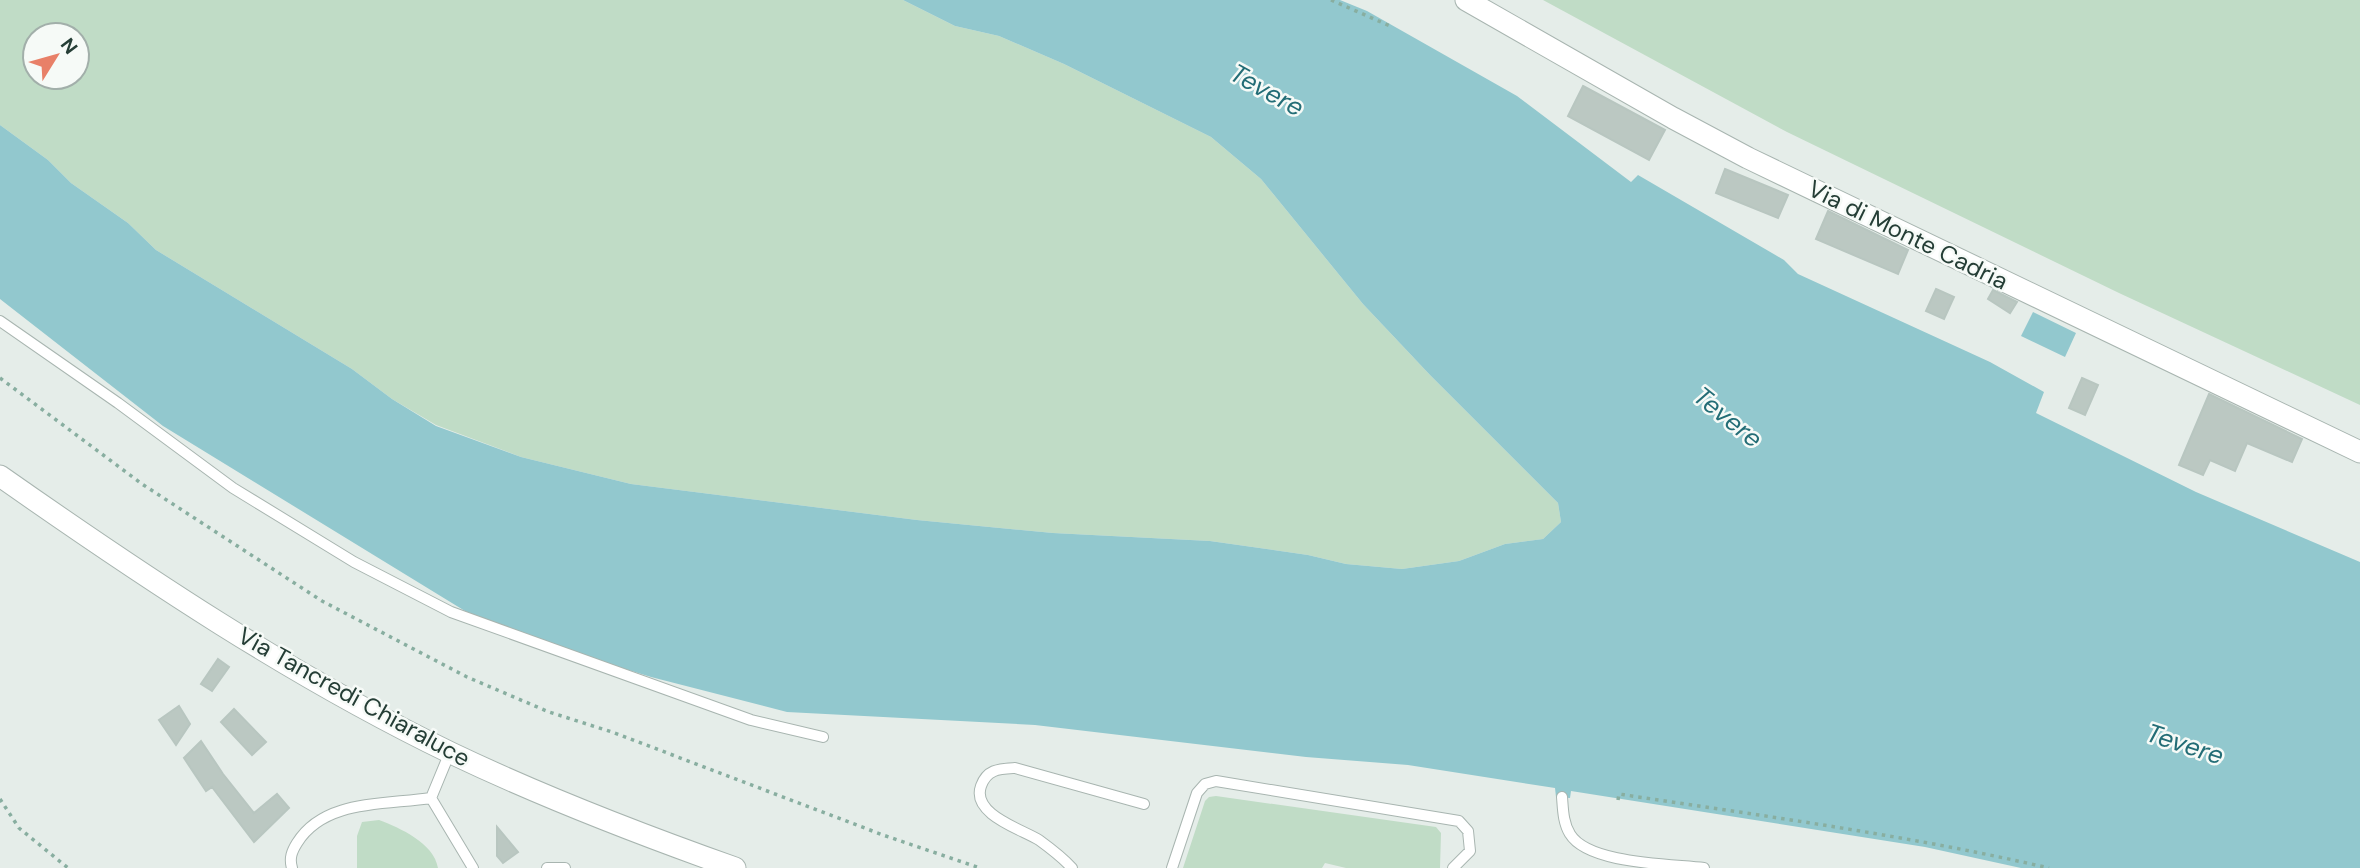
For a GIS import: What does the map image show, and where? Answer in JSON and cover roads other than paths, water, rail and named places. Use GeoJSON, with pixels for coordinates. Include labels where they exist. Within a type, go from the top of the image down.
{"type":"FeatureCollection","features":[{"type":"Feature","properties":{"kind":"street","name":"Via di Monte Cadria"},"geometry":{"type":"LineString","coordinates":[[1466,0],[1748,158],[2360,452]]}},
{"type":"Feature","properties":{"kind":"street","name":"Via Tancredi Chiaraluce"},"geometry":{"type":"LineString","coordinates":[[0,476],[234,631],[337,693],[450,752],[593,816],[735,868]]}},
{"type":"Feature","properties":{"kind":"lane"},"geometry":{"type":"LineString","coordinates":[[0,321],[233,488],[354,562],[451,612],[751,720],[823,737]]}},
{"type":"Feature","properties":{"kind":"lane"},"geometry":{"type":"LineString","coordinates":[[431,798],[450,752]]}},
{"type":"Feature","properties":{"kind":"lane"},"geometry":{"type":"LineString","coordinates":[[1072,868],[1040,841],[989,813],[981,800],[979,790],[985,776],[995,769],[1015,768],[1143,804]]}},
{"type":"Feature","properties":{"kind":"lane"},"geometry":{"type":"LineString","coordinates":[[1172,868],[1198,793],[1206,784],[1216,780],[1459,821],[1468,831],[1469,851],[1453,868]]}},
{"type":"Feature","properties":{"kind":"lane"},"geometry":{"type":"LineString","coordinates":[[1562,797],[1567,828],[1574,840],[1585,849],[1609,857],[1704,868]]}},
{"type":"Feature","properties":{"kind":"lane"},"geometry":{"type":"LineString","coordinates":[[292,868],[290,859],[297,843],[306,831],[323,817],[348,808],[431,798]]}},
{"type":"Feature","properties":{"kind":"lane"},"geometry":{"type":"LineString","coordinates":[[431,798],[473,868]]}},
{"type":"Feature","properties":{"kind":"lane"},"geometry":{"type":"LineString","coordinates":[[547,868],[565,868]]}},
{"type":"Feature","properties":{"kind":"water","name":"Tevere"},"geometry":{"type":"Polygon","coordinates":[[[903,0],[1340,0],[1367,11],[1517,96],[1631,182],[1638,175],[1784,260],[1798,274],[1990,362],[2044,392],[2036,413],[2196,492],[2360,562],[2360,868],[2021,868],[1925,847],[1571,791],[1570,798],[1556,797],[1555,788],[1408,765],[1306,757],[1035,725],[787,712],[651,677],[548,645],[465,611],[163,426],[0,299],[0,125],[48,160],[71,183],[128,223],[156,250],[352,369],[392,399],[436,426],[521,457],[631,484],[917,520],[1053,533],[1210,541],[1308,555],[1346,564],[1402,569],[1459,561],[1505,544],[1543,539],[1561,522],[1558,503],[1363,304],[1261,179],[1211,137],[1064,64],[999,36],[955,26],[903,0]]]}},
{"type":"Feature","properties":{"kind":"water"},"geometry":{"type":"Polygon","coordinates":[[[2033,312],[2076,333],[2065,357],[2021,336],[2033,312]]]}}]}
